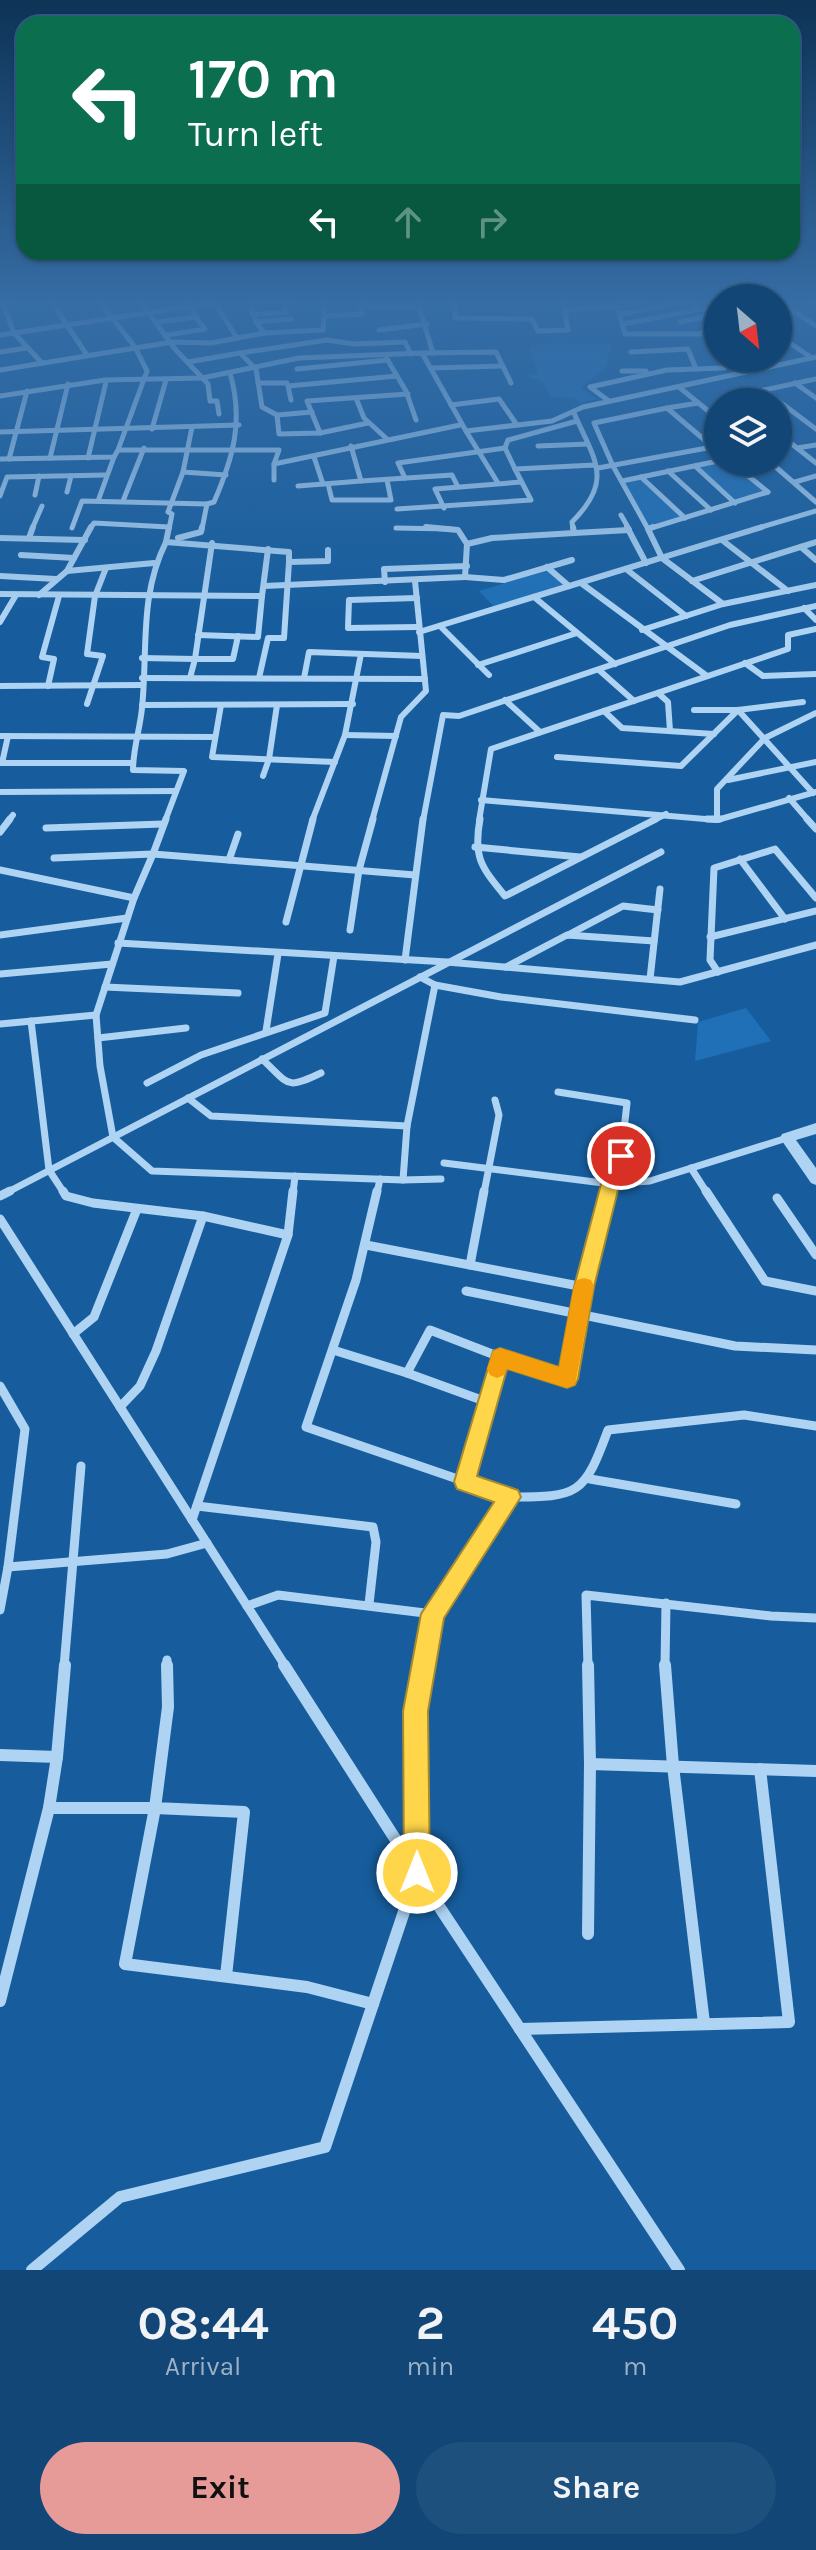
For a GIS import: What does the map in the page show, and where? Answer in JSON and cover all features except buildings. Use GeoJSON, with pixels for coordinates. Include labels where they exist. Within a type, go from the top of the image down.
{"type":"FeatureCollection","features":[{"type":"Feature","properties":{"kind":"street"},"geometry":{"type":"LineString","coordinates":[[9,459],[23,406]]}},
{"type":"Feature","properties":{"kind":"street"},"geometry":{"type":"LineString","coordinates":[[50,458],[63,406]]}},
{"type":"Feature","properties":{"kind":"street"},"geometry":{"type":"LineString","coordinates":[[88,458],[100,406]]}},
{"type":"Feature","properties":{"kind":"street"},"geometry":{"type":"LineString","coordinates":[[98,501],[105,475],[136,406]]}},
{"type":"Feature","properties":{"kind":"street"},"geometry":{"type":"LineString","coordinates":[[152,429],[159,406]]}},
{"type":"Feature","properties":{"kind":"street"},"geometry":{"type":"LineString","coordinates":[[218,406],[219,414]]}},
{"type":"Feature","properties":{"kind":"street"},"geometry":{"type":"LineString","coordinates":[[72,528],[82,501],[214,502],[226,475],[239,425],[237,406]]}},
{"type":"Feature","properties":{"kind":"street"},"geometry":{"type":"LineString","coordinates":[[262,406],[277,415],[312,412]]}},
{"type":"Feature","properties":{"kind":"street"},"geometry":{"type":"LineString","coordinates":[[309,406],[320,433]]}},
{"type":"Feature","properties":{"kind":"street"},"geometry":{"type":"LineString","coordinates":[[360,406],[368,423],[387,439]]}},
{"type":"Feature","properties":{"kind":"street"},"geometry":{"type":"LineString","coordinates":[[412,406],[416,420]]}},
{"type":"Feature","properties":{"kind":"street"},"geometry":{"type":"LineString","coordinates":[[451,406],[460,425],[498,483]]}},
{"type":"Feature","properties":{"kind":"street"},"geometry":{"type":"LineString","coordinates":[[504,406],[517,425]]}},
{"type":"Feature","properties":{"kind":"street"},"geometry":{"type":"LineString","coordinates":[[466,431],[552,421],[588,406]]}},
{"type":"Feature","properties":{"kind":"street"},"geometry":{"type":"LineString","coordinates":[[680,406],[594,423],[662,558],[723,604]]}},
{"type":"Feature","properties":{"kind":"street"},"geometry":{"type":"LineString","coordinates":[[667,408],[704,438]]}},
{"type":"Feature","properties":{"kind":"street"},"geometry":{"type":"LineString","coordinates":[[792,411],[816,429]]}},
{"type":"Feature","properties":{"kind":"street"},"geometry":{"type":"LineString","coordinates":[[574,413],[598,468],[595,495],[572,522],[574,533]]}},
{"type":"Feature","properties":{"kind":"street"},"geometry":{"type":"LineString","coordinates":[[277,415],[279,434],[320,433],[368,423]]}},
{"type":"Feature","properties":{"kind":"street"},"geometry":{"type":"LineString","coordinates":[[397,509],[531,500],[505,448],[508,440],[577,421]]}},
{"type":"Feature","properties":{"kind":"street"},"geometry":{"type":"LineString","coordinates":[[0,432],[239,425]]}},
{"type":"Feature","properties":{"kind":"street"},"geometry":{"type":"LineString","coordinates":[[274,464],[460,425]]}},
{"type":"Feature","properties":{"kind":"street"},"geometry":{"type":"LineString","coordinates":[[192,427],[183,472],[169,504],[168,512],[172,514],[166,542],[154,563],[145,596],[142,705],[132,763],[133,770],[184,771],[134,898],[96,1015],[113,1137],[152,1171],[441,1179]]}},
{"type":"Feature","properties":{"kind":"street"},"geometry":{"type":"LineString","coordinates":[[538,446],[588,444]]}},
{"type":"Feature","properties":{"kind":"street"},"geometry":{"type":"LineString","coordinates":[[792,444],[816,463]]}},
{"type":"Feature","properties":{"kind":"street"},"geometry":{"type":"LineString","coordinates":[[797,448],[816,445]]}},
{"type":"Feature","properties":{"kind":"street"},"geometry":{"type":"LineString","coordinates":[[351,446],[361,481]]}},
{"type":"Feature","properties":{"kind":"street"},"geometry":{"type":"LineString","coordinates":[[123,501],[144,448]]}},
{"type":"Feature","properties":{"kind":"street"},"geometry":{"type":"LineString","coordinates":[[405,478],[398,463],[505,448]]}},
{"type":"Feature","properties":{"kind":"street"},"geometry":{"type":"LineString","coordinates":[[118,450],[279,450],[274,464],[274,480]]}},
{"type":"Feature","properties":{"kind":"street"},"geometry":{"type":"LineString","coordinates":[[515,469],[594,465],[598,468],[704,450]]}},
{"type":"Feature","properties":{"kind":"street"},"geometry":{"type":"LineString","coordinates":[[445,455],[458,487]]}},
{"type":"Feature","properties":{"kind":"street"},"geometry":{"type":"LineString","coordinates":[[0,459],[114,457]]}},
{"type":"Feature","properties":{"kind":"street"},"geometry":{"type":"LineString","coordinates":[[314,457],[332,500],[391,500],[387,480]]}},
{"type":"Feature","properties":{"kind":"street"},"geometry":{"type":"LineString","coordinates":[[622,481],[704,464]]}},
{"type":"Feature","properties":{"kind":"street"},"geometry":{"type":"LineString","coordinates":[[695,466],[735,503]]}},
{"type":"Feature","properties":{"kind":"street"},"geometry":{"type":"LineString","coordinates":[[668,471],[711,510]]}},
{"type":"Feature","properties":{"kind":"street"},"geometry":{"type":"LineString","coordinates":[[183,472],[226,475]]}},
{"type":"Feature","properties":{"kind":"street"},"geometry":{"type":"LineString","coordinates":[[0,496],[7,477],[105,475]]}},
{"type":"Feature","properties":{"kind":"street"},"geometry":{"type":"LineString","coordinates":[[298,486],[452,475]]}},
{"type":"Feature","properties":{"kind":"street"},"geometry":{"type":"LineString","coordinates":[[35,495],[39,476]]}},
{"type":"Feature","properties":{"kind":"street"},"geometry":{"type":"LineString","coordinates":[[67,492],[71,476]]}},
{"type":"Feature","properties":{"kind":"street"},"geometry":{"type":"LineString","coordinates":[[648,529],[768,492],[748,476]]}},
{"type":"Feature","properties":{"kind":"street"},"geometry":{"type":"LineString","coordinates":[[788,476],[816,502]]}},
{"type":"Feature","properties":{"kind":"street"},"geometry":{"type":"LineString","coordinates":[[795,482],[816,476]]}},
{"type":"Feature","properties":{"kind":"street"},"geometry":{"type":"LineString","coordinates":[[641,477],[685,518]]}},
{"type":"Feature","properties":{"kind":"street"},"geometry":{"type":"LineString","coordinates":[[444,508],[435,489],[521,482]]}},
{"type":"Feature","properties":{"kind":"street"},"geometry":{"type":"LineString","coordinates":[[177,542],[178,538],[201,532],[207,504]]}},
{"type":"Feature","properties":{"kind":"street"},"geometry":{"type":"LineString","coordinates":[[29,538],[42,506]]}},
{"type":"Feature","properties":{"kind":"street"},"geometry":{"type":"LineString","coordinates":[[417,598],[349,600],[348,628],[418,630],[440,626],[816,511]]}},
{"type":"Feature","properties":{"kind":"street"},"geometry":{"type":"LineString","coordinates":[[621,515],[646,563]]}},
{"type":"Feature","properties":{"kind":"street"},"geometry":{"type":"LineString","coordinates":[[393,519],[407,526]]}},
{"type":"Feature","properties":{"kind":"street"},"geometry":{"type":"LineString","coordinates":[[39,595],[67,571],[94,523],[169,527]]}},
{"type":"Feature","properties":{"kind":"street"},"geometry":{"type":"LineString","coordinates":[[396,528],[458,530],[467,544],[465,577]]}},
{"type":"Feature","properties":{"kind":"street"},"geometry":{"type":"LineString","coordinates":[[467,544],[492,538],[629,530]]}},
{"type":"Feature","properties":{"kind":"street"},"geometry":{"type":"LineString","coordinates":[[0,538],[85,540]]}},
{"type":"Feature","properties":{"kind":"street"},"geometry":{"type":"LineString","coordinates":[[722,540],[788,591]]}},
{"type":"Feature","properties":{"kind":"street"},"geometry":{"type":"LineString","coordinates":[[166,542],[212,543],[289,552],[284,638],[198,635]]}},
{"type":"Feature","properties":{"kind":"street"},"geometry":{"type":"LineString","coordinates":[[692,581],[816,542]]}},
{"type":"Feature","properties":{"kind":"street"},"geometry":{"type":"LineString","coordinates":[[190,678],[212,543]]}},
{"type":"Feature","properties":{"kind":"street"},"geometry":{"type":"LineString","coordinates":[[801,547],[816,560]]}},
{"type":"Feature","properties":{"kind":"street"},"geometry":{"type":"LineString","coordinates":[[258,637],[268,549]]}},
{"type":"Feature","properties":{"kind":"street"},"geometry":{"type":"LineString","coordinates":[[289,562],[328,561],[328,550]]}},
{"type":"Feature","properties":{"kind":"street"},"geometry":{"type":"LineString","coordinates":[[21,555],[74,558]]}},
{"type":"Feature","properties":{"kind":"street"},"geometry":{"type":"LineString","coordinates":[[264,586],[465,577],[504,580],[572,560]]}},
{"type":"Feature","properties":{"kind":"street"},"geometry":{"type":"LineString","coordinates":[[67,571],[154,563]]}},
{"type":"Feature","properties":{"kind":"street"},"geometry":{"type":"LineString","coordinates":[[385,582],[384,569],[467,566]]}},
{"type":"Feature","properties":{"kind":"street"},"geometry":{"type":"LineString","coordinates":[[547,567],[569,586]]}},
{"type":"Feature","properties":{"kind":"street"},"geometry":{"type":"LineString","coordinates":[[87,704],[103,656],[87,654],[95,596],[106,568]]}},
{"type":"Feature","properties":{"kind":"street"},"geometry":{"type":"LineString","coordinates":[[626,569],[686,616]]}},
{"type":"Feature","properties":{"kind":"street"},"geometry":{"type":"LineString","coordinates":[[0,576],[56,579]]}},
{"type":"Feature","properties":{"kind":"street"},"geometry":{"type":"LineString","coordinates":[[350,930],[359,870],[401,717],[426,691],[415,581]]}},
{"type":"Feature","properties":{"kind":"street"},"geometry":{"type":"LineString","coordinates":[[581,583],[707,676]]}},
{"type":"Feature","properties":{"kind":"street"},"geometry":{"type":"LineString","coordinates":[[642,630],[723,604],[816,585]]}},
{"type":"Feature","properties":{"kind":"street"},"geometry":{"type":"LineString","coordinates":[[0,594],[262,596]]}},
{"type":"Feature","properties":{"kind":"street"},"geometry":{"type":"LineString","coordinates":[[0,622],[16,595]]}},
{"type":"Feature","properties":{"kind":"street"},"geometry":{"type":"LineString","coordinates":[[48,686],[54,659],[42,657],[59,596]]}},
{"type":"Feature","properties":{"kind":"street"},"geometry":{"type":"LineString","coordinates":[[534,597],[615,664]]}},
{"type":"Feature","properties":{"kind":"street"},"geometry":{"type":"LineString","coordinates":[[405,960],[427,787],[443,715],[459,716],[730,625],[816,606]]}},
{"type":"Feature","properties":{"kind":"street"},"geometry":{"type":"LineString","coordinates":[[804,608],[816,620]]}},
{"type":"Feature","properties":{"kind":"street"},"geometry":{"type":"LineString","coordinates":[[440,626],[489,675]]}},
{"type":"Feature","properties":{"kind":"street"},"geometry":{"type":"LineString","coordinates":[[666,814],[505,896],[488,876],[475,847],[491,749],[788,649],[788,635],[816,629]]}},
{"type":"Feature","properties":{"kind":"street"},"geometry":{"type":"LineString","coordinates":[[478,665],[577,633]]}},
{"type":"Feature","properties":{"kind":"street"},"geometry":{"type":"LineString","coordinates":[[142,658],[233,659],[238,636]]}},
{"type":"Feature","properties":{"kind":"street"},"geometry":{"type":"LineString","coordinates":[[259,678],[268,638]]}},
{"type":"Feature","properties":{"kind":"street"},"geometry":{"type":"LineString","coordinates":[[304,678],[309,652],[422,656]]}},
{"type":"Feature","properties":{"kind":"street"},"geometry":{"type":"LineString","coordinates":[[286,922],[315,810],[345,735],[361,654]]}},
{"type":"Feature","properties":{"kind":"street"},"geometry":{"type":"LineString","coordinates":[[745,663],[763,676],[816,674]]}},
{"type":"Feature","properties":{"kind":"street"},"geometry":{"type":"LineString","coordinates":[[599,670],[634,701]]}},
{"type":"Feature","properties":{"kind":"street"},"geometry":{"type":"LineString","coordinates":[[0,686],[95,686],[190,678],[425,679]]}},
{"type":"Feature","properties":{"kind":"street"},"geometry":{"type":"LineString","coordinates":[[658,693],[668,702],[670,731]]}},
{"type":"Feature","properties":{"kind":"street"},"geometry":{"type":"LineString","coordinates":[[505,700],[540,732]]}},
{"type":"Feature","properties":{"kind":"street"},"geometry":{"type":"LineString","coordinates":[[694,710],[738,710],[803,702]]}},
{"type":"Feature","properties":{"kind":"street"},"geometry":{"type":"LineString","coordinates":[[142,705],[353,704]]}},
{"type":"Feature","properties":{"kind":"street"},"geometry":{"type":"LineString","coordinates":[[221,705],[212,757],[335,762]]}},
{"type":"Feature","properties":{"kind":"street"},"geometry":{"type":"LineString","coordinates":[[263,776],[269,759],[277,705]]}},
{"type":"Feature","properties":{"kind":"street"},"geometry":{"type":"LineString","coordinates":[[557,757],[681,766],[738,710]]}},
{"type":"Feature","properties":{"kind":"street"},"geometry":{"type":"LineString","coordinates":[[738,710],[814,792]]}},
{"type":"Feature","properties":{"kind":"street"},"geometry":{"type":"LineString","coordinates":[[604,711],[622,728],[714,734]]}},
{"type":"Feature","properties":{"kind":"street"},"geometry":{"type":"LineString","coordinates":[[717,820],[717,789],[765,738],[816,713]]}},
{"type":"Feature","properties":{"kind":"street"},"geometry":{"type":"LineString","coordinates":[[345,735],[396,736]]}},
{"type":"Feature","properties":{"kind":"street"},"geometry":{"type":"LineString","coordinates":[[132,763],[1,763],[4,736],[215,737]]}},
{"type":"Feature","properties":{"kind":"street"},"geometry":{"type":"LineString","coordinates":[[728,780],[816,762]]}},
{"type":"Feature","properties":{"kind":"street"},"geometry":{"type":"LineString","coordinates":[[0,792],[176,791]]}},
{"type":"Feature","properties":{"kind":"street"},"geometry":{"type":"LineString","coordinates":[[481,800],[717,820],[814,792]]}},
{"type":"Feature","properties":{"kind":"street"},"geometry":{"type":"LineString","coordinates":[[789,798],[816,829]]}},
{"type":"Feature","properties":{"kind":"street"},"geometry":{"type":"LineString","coordinates":[[0,832],[13,815]]}},
{"type":"Feature","properties":{"kind":"street"},"geometry":{"type":"LineString","coordinates":[[46,828],[163,824]]}},
{"type":"Feature","properties":{"kind":"street"},"geometry":{"type":"LineString","coordinates":[[229,860],[238,834]]}},
{"type":"Feature","properties":{"kind":"street"},"geometry":{"type":"LineString","coordinates":[[475,847],[581,857]]}},
{"type":"Feature","properties":{"kind":"street"},"geometry":{"type":"LineString","coordinates":[[718,972],[710,960],[714,868],[775,849],[816,898]]}},
{"type":"Feature","properties":{"kind":"street"},"geometry":{"type":"LineString","coordinates":[[0,1196],[661,852]]}},
{"type":"Feature","properties":{"kind":"street"},"geometry":{"type":"LineString","coordinates":[[54,858],[153,854],[415,875]]}},
{"type":"Feature","properties":{"kind":"street"},"geometry":{"type":"LineString","coordinates":[[740,859],[785,919]]}},
{"type":"Feature","properties":{"kind":"street"},"geometry":{"type":"LineString","coordinates":[[0,870],[134,898]]}},
{"type":"Feature","properties":{"kind":"street"},"geometry":{"type":"LineString","coordinates":[[650,979],[660,889]]}},
{"type":"Feature","properties":{"kind":"street"},"geometry":{"type":"LineString","coordinates":[[505,967],[623,906],[658,910]]}},
{"type":"Feature","properties":{"kind":"street"},"geometry":{"type":"LineString","coordinates":[[710,937],[816,911]]}},
{"type":"Feature","properties":{"kind":"street"},"geometry":{"type":"LineString","coordinates":[[0,935],[127,918]]}},
{"type":"Feature","properties":{"kind":"street"},"geometry":{"type":"LineString","coordinates":[[567,935],[654,941]]}},
{"type":"Feature","properties":{"kind":"street"},"geometry":{"type":"LineString","coordinates":[[118,943],[447,962],[680,982],[816,945]]}},
{"type":"Feature","properties":{"kind":"street"},"geometry":{"type":"LineString","coordinates":[[266,1031],[278,954]]}},
{"type":"Feature","properties":{"kind":"street"},"geometry":{"type":"LineString","coordinates":[[147,1083],[201,1055],[325,1013],[334,956]]}},
{"type":"Feature","properties":{"kind":"street"},"geometry":{"type":"LineString","coordinates":[[0,974],[112,964]]}},
{"type":"Feature","properties":{"kind":"street"},"geometry":{"type":"LineString","coordinates":[[420,977],[435,985],[501,997],[695,1020]]}},
{"type":"Feature","properties":{"kind":"street"},"geometry":{"type":"LineString","coordinates":[[403,1180],[407,1126],[435,985]]}},
{"type":"Feature","properties":{"kind":"street"},"geometry":{"type":"LineString","coordinates":[[105,987],[238,993]]}},
{"type":"Feature","properties":{"kind":"street"},"geometry":{"type":"LineString","coordinates":[[0,1024],[96,1015]]}},
{"type":"Feature","properties":{"kind":"street"},"geometry":{"type":"LineString","coordinates":[[31,1021],[49,1170],[66,1196],[137,1209],[203,1216],[288,1235]]}},
{"type":"Feature","properties":{"kind":"street"},"geometry":{"type":"LineString","coordinates":[[98,1038],[186,1028]]}},
{"type":"Feature","properties":{"kind":"street"},"geometry":{"type":"LineString","coordinates":[[262,1059],[287,1083],[295,1085],[321,1073]]}},
{"type":"Feature","properties":{"kind":"street"},"geometry":{"type":"LineString","coordinates":[[407,1373],[430,1330],[567,1379],[584,1287],[614,1184],[627,1103],[558,1092]]}},
{"type":"Feature","properties":{"kind":"street"},"geometry":{"type":"LineString","coordinates":[[188,1098],[211,1116],[407,1126]]}},
{"type":"Feature","properties":{"kind":"street"},"geometry":{"type":"LineString","coordinates":[[470,1265],[499,1115],[495,1100]]}},
{"type":"Feature","properties":{"kind":"street"},"geometry":{"type":"LineString","coordinates":[[444,1163],[614,1184],[650,1181],[816,1128]]}},
{"type":"Feature","properties":{"kind":"street"},"geometry":{"type":"LineString","coordinates":[[787,1138],[816,1179]]}},
{"type":"Feature","properties":{"kind":"street"},"geometry":{"type":"LineString","coordinates":[[691,1168],[765,1281],[816,1291]]}},
{"type":"Feature","properties":{"kind":"street"},"geometry":{"type":"LineString","coordinates":[[192,1520],[288,1235],[295,1176]]}},
{"type":"Feature","properties":{"kind":"street"},"geometry":{"type":"LineString","coordinates":[[380,1179],[366,1245],[306,1427],[510,1497],[565,1497],[590,1479],[608,1430],[744,1415],[816,1426]]}},
{"type":"Feature","properties":{"kind":"street"},"geometry":{"type":"LineString","coordinates":[[777,1198],[816,1255]]}},
{"type":"Feature","properties":{"kind":"street"},"geometry":{"type":"LineString","coordinates":[[73,1334],[94,1317],[137,1209]]}},
{"type":"Feature","properties":{"kind":"street"},"geometry":{"type":"LineString","coordinates":[[120,1407],[140,1386],[156,1351],[203,1216]]}},
{"type":"Feature","properties":{"kind":"street"},"geometry":{"type":"LineString","coordinates":[[0,1219],[417,1873],[675,2268]]}},
{"type":"Feature","properties":{"kind":"street"},"geometry":{"type":"LineString","coordinates":[[366,1245],[584,1287]]}},
{"type":"Feature","properties":{"kind":"street"},"geometry":{"type":"LineString","coordinates":[[466,1291],[735,1346],[816,1350]]}},
{"type":"Feature","properties":{"kind":"street"},"geometry":{"type":"LineString","coordinates":[[333,1350],[487,1402]]}},
{"type":"Feature","properties":{"kind":"street"},"geometry":{"type":"LineString","coordinates":[[465,1482],[500,1357]]}},
{"type":"Feature","properties":{"kind":"street"},"geometry":{"type":"LineString","coordinates":[[0,1386],[25,1429],[0,1610]]}},
{"type":"Feature","properties":{"kind":"street"},"geometry":{"type":"LineString","coordinates":[[0,2001],[49,1808],[57,1757],[81,1466]]}},
{"type":"Feature","properties":{"kind":"street"},"geometry":{"type":"LineString","coordinates":[[590,1479],[736,1504]]}},
{"type":"Feature","properties":{"kind":"street"},"geometry":{"type":"LineString","coordinates":[[32,2270],[120,2197],[325,2147],[417,1873],[415,1711],[433,1614],[510,1497]]}},
{"type":"Feature","properties":{"kind":"street"},"geometry":{"type":"LineString","coordinates":[[197,1506],[373,1527],[376,1542],[369,1604]]}},
{"type":"Feature","properties":{"kind":"street"},"geometry":{"type":"LineString","coordinates":[[8,1567],[167,1554],[207,1543]]}},
{"type":"Feature","properties":{"kind":"street"},"geometry":{"type":"LineString","coordinates":[[247,1606],[278,1595],[433,1614]]}},
{"type":"Feature","properties":{"kind":"street"},"geometry":{"type":"LineString","coordinates":[[588,1934],[590,1764],[586,1595],[756,1615],[816,1618]]}},
{"type":"Feature","properties":{"kind":"street"},"geometry":{"type":"LineString","coordinates":[[666,1603],[663,1646],[673,1766],[704,2023]]}},
{"type":"Feature","properties":{"kind":"street"},"geometry":{"type":"LineString","coordinates":[[167,1660],[168,1707],[155,1808],[125,1964],[307,1987],[373,2004]]}},
{"type":"Feature","properties":{"kind":"street"},"geometry":{"type":"LineString","coordinates":[[0,1755],[57,1757]]}},
{"type":"Feature","properties":{"kind":"street"},"geometry":{"type":"LineString","coordinates":[[590,1764],[816,1771]]}},
{"type":"Feature","properties":{"kind":"street"},"geometry":{"type":"LineString","coordinates":[[520,2029],[789,2022],[760,1769]]}},
{"type":"Feature","properties":{"kind":"street"},"geometry":{"type":"LineString","coordinates":[[49,1808],[244,1812],[226,1976]]}},
{"type":"Feature","properties":{"kind":"shaded area"},"geometry":{"type":"Polygon","coordinates":[[[707,476],[745,476],[764,492],[735,500],[707,476]]]}},
{"type":"Feature","properties":{"kind":"shaded area"},"geometry":{"type":"Polygon","coordinates":[[[640,478],[682,517],[649,527],[623,480],[640,478]]]}},
{"type":"Feature","properties":{"kind":"shaded area"},"geometry":{"type":"Polygon","coordinates":[[[547,570],[565,586],[495,608],[479,591],[547,570]]]}},
{"type":"Feature","properties":{"kind":"shaded area"},"geometry":{"type":"Polygon","coordinates":[[[746,1008],[771,1041],[695,1061],[698,1022],[746,1008]]]}},
{"type":"Feature","properties":{"kind":"slow traffic"},"geometry":{"type":"LineString","coordinates":[[497,1369],[500,1357],[567,1379],[581,1316],[584,1286]]}},
{"type":"Feature","properties":{"kind":"route"},"geometry":{"type":"LineString","coordinates":[[417,1873],[415,1711],[433,1614],[510,1497],[465,1482],[500,1357],[567,1379],[584,1287],[611,1184],[618,1183],[621,1156]]}}]}
